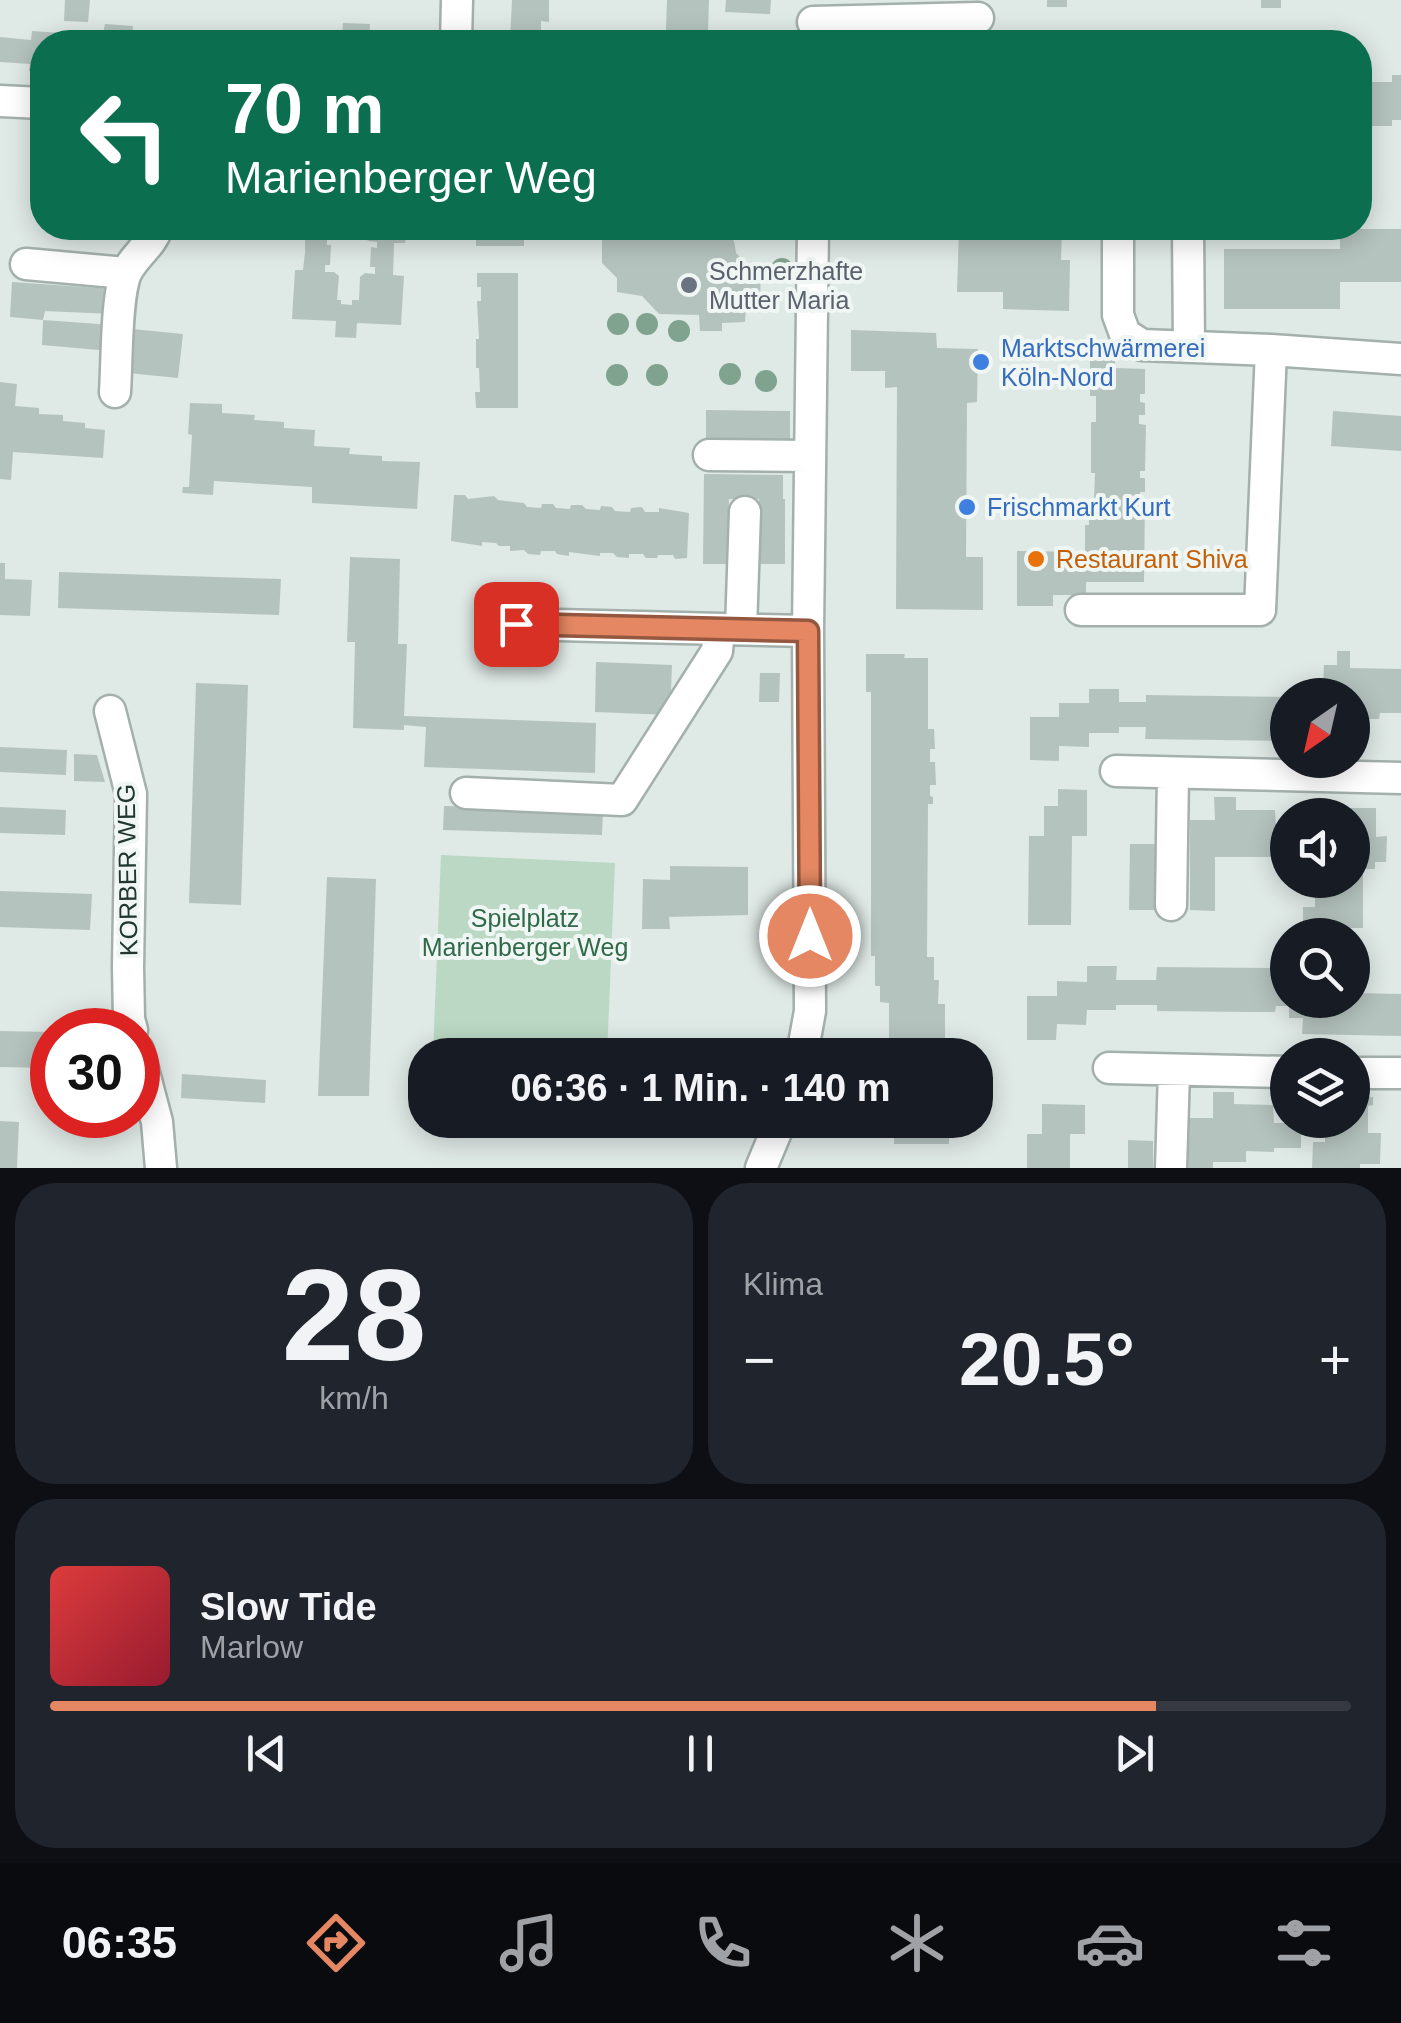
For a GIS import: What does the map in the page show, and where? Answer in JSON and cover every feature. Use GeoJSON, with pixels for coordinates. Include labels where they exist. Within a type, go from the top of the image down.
{"type":"FeatureCollection","features":[{"type":"Feature","properties":{"kind":"street"},"geometry":{"type":"LineString","coordinates":[[456,30],[457,0]]}},
{"type":"Feature","properties":{"kind":"street"},"geometry":{"type":"LineString","coordinates":[[813,21],[978,18]]}},
{"type":"Feature","properties":{"kind":"street"},"geometry":{"type":"LineString","coordinates":[[0,101],[30,102]]}},
{"type":"Feature","properties":{"kind":"street"},"geometry":{"type":"LineString","coordinates":[[116,392],[126,273],[152,240]]}},
{"type":"Feature","properties":{"kind":"street"},"geometry":{"type":"LineString","coordinates":[[805,1038],[810,1011],[808,631],[813,240]]}},
{"type":"Feature","properties":{"kind":"street"},"geometry":{"type":"LineString","coordinates":[[1118,240],[1118,315],[1125,334],[1132,340],[1142,344],[1401,359]]}},
{"type":"Feature","properties":{"kind":"street"},"geometry":{"type":"LineString","coordinates":[[1188,240],[1189,346]]}},
{"type":"Feature","properties":{"kind":"street"},"geometry":{"type":"LineString","coordinates":[[26,264],[126,273]]}},
{"type":"Feature","properties":{"kind":"street"},"geometry":{"type":"LineString","coordinates":[[1081,610],[1260,610],[1270,350]]}},
{"type":"Feature","properties":{"kind":"street"},"geometry":{"type":"LineString","coordinates":[[709,455],[810,456]]}},
{"type":"Feature","properties":{"kind":"street"},"geometry":{"type":"LineString","coordinates":[[466,794],[622,800],[730,629],[745,512]]}},
{"type":"Feature","properties":{"kind":"street"},"geometry":{"type":"LineString","coordinates":[[516,624],[808,631]]}},
{"type":"Feature","properties":{"kind":"street","name":"KORBER WEG"},"geometry":{"type":"LineString","coordinates":[[110,711],[130,794],[128,1008]]}},
{"type":"Feature","properties":{"kind":"street"},"geometry":{"type":"LineString","coordinates":[[1116,771],[1401,778]]}},
{"type":"Feature","properties":{"kind":"street"},"geometry":{"type":"LineString","coordinates":[[1171,905],[1173,773]]}},
{"type":"Feature","properties":{"kind":"street"},"geometry":{"type":"LineString","coordinates":[[1109,1068],[1270,1072]]}},
{"type":"Feature","properties":{"kind":"street"},"geometry":{"type":"LineString","coordinates":[[1171,1168],[1174,1071]]}},
{"type":"Feature","properties":{"kind":"street"},"geometry":{"type":"LineString","coordinates":[[1370,1072],[1401,1073]]}},
{"type":"Feature","properties":{"kind":"street"},"geometry":{"type":"LineString","coordinates":[[158,1138],[161,1168]]}},
{"type":"Feature","properties":{"kind":"street"},"geometry":{"type":"LineString","coordinates":[[762,1168],[774,1138]]}},
{"type":"Feature","properties":{"kind":"green space","name":"Spielplatz Marienberger Weg"},"geometry":{"type":"Polygon","coordinates":[[[441,855],[615,863],[608,1038],[434,1038],[441,855]]]}},
{"type":"Feature","properties":{"kind":"building"},"geometry":{"type":"Polygon","coordinates":[[[65,0],[90,0],[88,22],[64,21],[65,0]]]}},
{"type":"Feature","properties":{"kind":"building"},"geometry":{"type":"Polygon","coordinates":[[[512,0],[549,0],[549,22],[541,21],[541,30],[511,30],[512,0]]]}},
{"type":"Feature","properties":{"kind":"building"},"geometry":{"type":"Polygon","coordinates":[[[667,0],[709,0],[708,30],[666,30],[667,0]]]}},
{"type":"Feature","properties":{"kind":"building"},"geometry":{"type":"Polygon","coordinates":[[[726,0],[771,0],[770,14],[725,12],[726,0]]]}},
{"type":"Feature","properties":{"kind":"building"},"geometry":{"type":"Polygon","coordinates":[[[1047,0],[1067,0],[1067,7],[1047,7],[1047,0]]]}},
{"type":"Feature","properties":{"kind":"building"},"geometry":{"type":"Polygon","coordinates":[[[1261,0],[1281,0],[1281,8],[1261,8],[1261,0]]]}},
{"type":"Feature","properties":{"kind":"building"},"geometry":{"type":"Polygon","coordinates":[[[343,23],[370,24],[370,30],[343,30],[343,23]]]}},
{"type":"Feature","properties":{"kind":"building"},"geometry":{"type":"Polygon","coordinates":[[[105,24],[133,26],[133,30],[104,30],[105,24]]]}},
{"type":"Feature","properties":{"kind":"building"},"geometry":{"type":"Polygon","coordinates":[[[0,37],[30,40],[30,64],[0,62],[0,37]]]}},
{"type":"Feature","properties":{"kind":"building"},"geometry":{"type":"Polygon","coordinates":[[[1392,75],[1401,75],[1401,120],[1392,120],[1392,126],[1372,126],[1372,82],[1392,82],[1392,75]]]}},
{"type":"Feature","properties":{"kind":"building"},"geometry":{"type":"Polygon","coordinates":[[[1372,229],[1401,229],[1401,282],[1340,282],[1340,309],[1224,309],[1224,249],[1340,249],[1340,240],[1372,240],[1372,229]]]}},
{"type":"Feature","properties":{"kind":"building"},"geometry":{"type":"Polygon","coordinates":[[[305,240],[327,240],[327,245],[331,245],[330,265],[325,265],[325,272],[339,276],[337,300],[352,305],[352,300],[359,300],[360,277],[375,274],[375,267],[370,267],[371,247],[377,248],[377,242],[367,240],[405,240],[394,243],[393,275],[404,276],[401,325],[357,323],[356,338],[335,337],[336,321],[292,319],[295,270],[303,270],[305,240]]]}},
{"type":"Feature","properties":{"kind":"building"},"geometry":{"type":"Polygon","coordinates":[[[476,240],[524,240],[524,246],[476,246],[476,240]]]}},
{"type":"Feature","properties":{"kind":"building","name":"Schmerzhafte Mutter Maria"},"geometry":{"type":"Polygon","coordinates":[[[602,240],[733,240],[736,253],[761,271],[760,302],[746,307],[745,322],[722,323],[722,331],[700,331],[699,315],[659,314],[642,296],[617,292],[617,278],[602,263],[602,240]]]}},
{"type":"Feature","properties":{"kind":"building"},"geometry":{"type":"Polygon","coordinates":[[[959,240],[1062,240],[1061,260],[1070,260],[1069,311],[1003,309],[1003,292],[957,292],[959,240]]]}},
{"type":"Feature","properties":{"kind":"building"},"geometry":{"type":"Polygon","coordinates":[[[477,273],[518,273],[518,408],[476,408],[475,392],[480,392],[476,368],[477,301],[481,301],[477,273]]]}},
{"type":"Feature","properties":{"kind":"building"},"geometry":{"type":"Polygon","coordinates":[[[12,282],[113,289],[112,314],[45,311],[43,320],[10,317],[12,282]]]}},
{"type":"Feature","properties":{"kind":"building"},"geometry":{"type":"Polygon","coordinates":[[[43,320],[112,325],[110,351],[42,345],[43,320]]]}},
{"type":"Feature","properties":{"kind":"building"},"geometry":{"type":"Polygon","coordinates":[[[132,329],[183,334],[178,378],[128,373],[132,329]]]}},
{"type":"Feature","properties":{"kind":"building"},"geometry":{"type":"Polygon","coordinates":[[[851,330],[936,333],[937,348],[978,349],[977,402],[967,403],[966,557],[983,557],[983,610],[896,609],[897,387],[885,388],[885,371],[851,371],[851,330]]]}},
{"type":"Feature","properties":{"kind":"building"},"geometry":{"type":"Polygon","coordinates":[[[1090,358],[1115,358],[1115,368],[1145,369],[1145,394],[1140,394],[1140,402],[1145,403],[1145,415],[1139,415],[1139,424],[1146,425],[1145,471],[1140,471],[1140,478],[1145,478],[1145,492],[1140,492],[1140,500],[1145,500],[1144,582],[1086,582],[1086,595],[1053,595],[1053,606],[1017,606],[1017,551],[1085,552],[1085,525],[1089,525],[1089,499],[1094,499],[1095,473],[1091,473],[1091,422],[1096,422],[1096,396],[1090,396],[1090,358]]]}},
{"type":"Feature","properties":{"kind":"building"},"geometry":{"type":"Polygon","coordinates":[[[0,382],[17,384],[15,406],[39,408],[39,414],[63,415],[63,421],[105,430],[103,458],[13,452],[11,480],[0,479],[0,382]]]}},
{"type":"Feature","properties":{"kind":"building"},"geometry":{"type":"Polygon","coordinates":[[[190,403],[222,404],[222,413],[255,415],[254,420],[284,422],[284,428],[315,430],[314,446],[350,448],[349,454],[382,456],[382,461],[420,462],[417,509],[312,503],[312,487],[214,481],[213,495],[182,493],[183,487],[189,487],[190,403]]]}},
{"type":"Feature","properties":{"kind":"building"},"geometry":{"type":"Polygon","coordinates":[[[706,410],[790,411],[790,442],[706,441],[706,410]]]}},
{"type":"Feature","properties":{"kind":"building"},"geometry":{"type":"Polygon","coordinates":[[[1333,411],[1401,416],[1401,451],[1331,446],[1333,411]]]}},
{"type":"Feature","properties":{"kind":"building"},"geometry":{"type":"Polygon","coordinates":[[[704,474],[783,475],[785,564],[759,564],[759,499],[729,499],[728,564],[703,564],[704,474]]]}},
{"type":"Feature","properties":{"kind":"building"},"geometry":{"type":"Polygon","coordinates":[[[454,495],[465,495],[468,499],[494,496],[527,507],[553,504],[570,509],[571,505],[582,505],[586,509],[600,510],[601,506],[630,512],[631,508],[642,507],[645,512],[659,512],[659,508],[689,513],[687,558],[569,552],[569,556],[555,551],[541,551],[540,555],[510,551],[510,546],[496,543],[482,542],[482,546],[451,541],[454,495]]]}},
{"type":"Feature","properties":{"kind":"building"},"geometry":{"type":"Polygon","coordinates":[[[350,557],[400,559],[398,644],[407,644],[404,716],[596,723],[595,773],[424,767],[426,727],[353,728],[355,642],[347,642],[350,557]]]}},
{"type":"Feature","properties":{"kind":"building"},"geometry":{"type":"Polygon","coordinates":[[[0,563],[5,563],[5,579],[32,580],[30,616],[0,615],[0,563]]]}},
{"type":"Feature","properties":{"kind":"building"},"geometry":{"type":"Polygon","coordinates":[[[59,572],[281,579],[279,615],[58,608],[59,572]]]}},
{"type":"Feature","properties":{"kind":"building"},"geometry":{"type":"Polygon","coordinates":[[[1337,651],[1350,651],[1350,668],[1401,669],[1401,713],[1380,713],[1379,719],[1370,719],[1370,678],[1323,678],[1324,665],[1337,665],[1337,651]]]}},
{"type":"Feature","properties":{"kind":"building"},"geometry":{"type":"Polygon","coordinates":[[[866,654],[928,658],[928,729],[934,729],[935,749],[930,749],[930,762],[935,762],[936,785],[930,785],[933,804],[928,804],[927,957],[934,957],[934,980],[939,980],[938,1004],[945,1004],[945,1038],[889,1038],[889,1003],[880,1002],[880,986],[875,986],[875,956],[871,956],[871,692],[866,692],[866,654]]]}},
{"type":"Feature","properties":{"kind":"building"},"geometry":{"type":"Polygon","coordinates":[[[596,662],[672,665],[670,715],[595,712],[596,662]]]}},
{"type":"Feature","properties":{"kind":"building"},"geometry":{"type":"Polygon","coordinates":[[[760,673],[780,673],[779,702],[759,702],[760,673]]]}},
{"type":"Feature","properties":{"kind":"building"},"geometry":{"type":"Polygon","coordinates":[[[196,683],[248,685],[241,905],[189,903],[196,683]]]}},
{"type":"Feature","properties":{"kind":"building"},"geometry":{"type":"Polygon","coordinates":[[[1089,689],[1119,689],[1119,702],[1146,702],[1146,695],[1270,697],[1270,741],[1145,739],[1146,727],[1119,727],[1119,733],[1089,733],[1089,747],[1059,746],[1059,761],[1030,760],[1030,717],[1059,717],[1059,703],[1089,703],[1089,689]]]}},
{"type":"Feature","properties":{"kind":"building"},"geometry":{"type":"Polygon","coordinates":[[[0,747],[67,750],[66,775],[0,772],[0,747]]]}},
{"type":"Feature","properties":{"kind":"building"},"geometry":{"type":"Polygon","coordinates":[[[74,754],[97,755],[105,782],[74,781],[74,754]]]}},
{"type":"Feature","properties":{"kind":"building"},"geometry":{"type":"Polygon","coordinates":[[[1058,789],[1087,790],[1087,836],[1072,836],[1071,925],[1028,925],[1029,836],[1044,836],[1044,806],[1058,806],[1058,789]]]}},
{"type":"Feature","properties":{"kind":"building"},"geometry":{"type":"Polygon","coordinates":[[[1214,797],[1236,797],[1236,810],[1270,810],[1270,857],[1215,857],[1215,911],[1190,910],[1190,820],[1215,820],[1214,797]]]}},
{"type":"Feature","properties":{"kind":"building"},"geometry":{"type":"Polygon","coordinates":[[[444,806],[603,811],[602,835],[443,830],[444,806]]]}},
{"type":"Feature","properties":{"kind":"building"},"geometry":{"type":"Polygon","coordinates":[[[0,807],[66,810],[65,835],[0,833],[0,807]]]}},
{"type":"Feature","properties":{"kind":"building"},"geometry":{"type":"Polygon","coordinates":[[[1370,808],[1376,808],[1376,837],[1387,836],[1386,862],[1375,862],[1375,869],[1370,869],[1370,808]]]}},
{"type":"Feature","properties":{"kind":"building"},"geometry":{"type":"Polygon","coordinates":[[[1130,844],[1155,844],[1155,910],[1129,910],[1130,844]]]}},
{"type":"Feature","properties":{"kind":"building"},"geometry":{"type":"Polygon","coordinates":[[[670,866],[748,867],[748,915],[669,917],[670,929],[642,929],[643,879],[670,880],[670,866]]]}},
{"type":"Feature","properties":{"kind":"building"},"geometry":{"type":"Polygon","coordinates":[[[327,877],[376,879],[369,1096],[318,1096],[327,877]]]}},
{"type":"Feature","properties":{"kind":"building"},"geometry":{"type":"Polygon","coordinates":[[[0,891],[92,894],[90,930],[0,927],[0,891]]]}},
{"type":"Feature","properties":{"kind":"building"},"geometry":{"type":"Polygon","coordinates":[[[1315,898],[1363,898],[1363,918],[1303,918],[1303,907],[1315,907],[1315,898]]]}},
{"type":"Feature","properties":{"kind":"building"},"geometry":{"type":"Polygon","coordinates":[[[1087,966],[1117,966],[1116,980],[1156,980],[1157,967],[1270,968],[1270,1012],[1157,1011],[1157,1005],[1116,1005],[1116,1010],[1087,1010],[1086,1025],[1057,1024],[1056,1040],[1027,1040],[1027,996],[1057,996],[1057,981],[1087,982],[1087,966]]]}},
{"type":"Feature","properties":{"kind":"building"},"geometry":{"type":"Polygon","coordinates":[[[1370,993],[1401,994],[1401,1036],[1302,1034],[1303,1018],[1370,1018],[1370,993]]]}},
{"type":"Feature","properties":{"kind":"building"},"geometry":{"type":"Polygon","coordinates":[[[0,1031],[30,1032],[30,1068],[0,1067],[0,1031]]]}},
{"type":"Feature","properties":{"kind":"building"},"geometry":{"type":"Polygon","coordinates":[[[182,1074],[266,1080],[265,1103],[181,1098],[182,1074]]]}},
{"type":"Feature","properties":{"kind":"building"},"geometry":{"type":"Polygon","coordinates":[[[1213,1092],[1234,1092],[1234,1104],[1270,1105],[1270,1138],[1301,1138],[1301,1148],[1246,1151],[1246,1162],[1213,1162],[1213,1168],[1188,1168],[1188,1118],[1213,1118],[1213,1092]]]}},
{"type":"Feature","properties":{"kind":"building"},"geometry":{"type":"Polygon","coordinates":[[[1042,1104],[1085,1105],[1085,1134],[1070,1134],[1070,1168],[1027,1168],[1027,1134],[1042,1134],[1042,1104]]]}},
{"type":"Feature","properties":{"kind":"building"},"geometry":{"type":"Polygon","coordinates":[[[0,1121],[19,1122],[17,1168],[0,1168],[0,1121]]]}},
{"type":"Feature","properties":{"kind":"building"},"geometry":{"type":"Polygon","coordinates":[[[1370,1133],[1381,1133],[1380,1164],[1312,1168],[1313,1142],[1325,1142],[1325,1138],[1370,1138],[1370,1133]]]}},
{"type":"Feature","properties":{"kind":"building"},"geometry":{"type":"Polygon","coordinates":[[[894,1138],[949,1138],[949,1144],[894,1144],[894,1138]]]}},
{"type":"Feature","properties":{"kind":"building"},"geometry":{"type":"Polygon","coordinates":[[[1128,1140],[1153,1141],[1153,1168],[1128,1168],[1128,1140]]]}},
{"type":"Feature","properties":{"kind":"place","name":"Schmerzhafte Mutter Maria"},"geometry":{"type":"Point","coordinates":[689,285]}},
{"type":"Feature","properties":{"kind":"place","name":"Marktschwärmerei Köln-Nord"},"geometry":{"type":"Point","coordinates":[981,362]}},
{"type":"Feature","properties":{"kind":"place","name":"Frischmarkt Kurt"},"geometry":{"type":"Point","coordinates":[967,507]}},
{"type":"Feature","properties":{"kind":"place","name":"Restaurant Shiva"},"geometry":{"type":"Point","coordinates":[1036,559]}},
{"type":"Feature","properties":{"kind":"route"},"geometry":{"type":"LineString","coordinates":[[516,624],[808,631],[810,936]]}}]}
